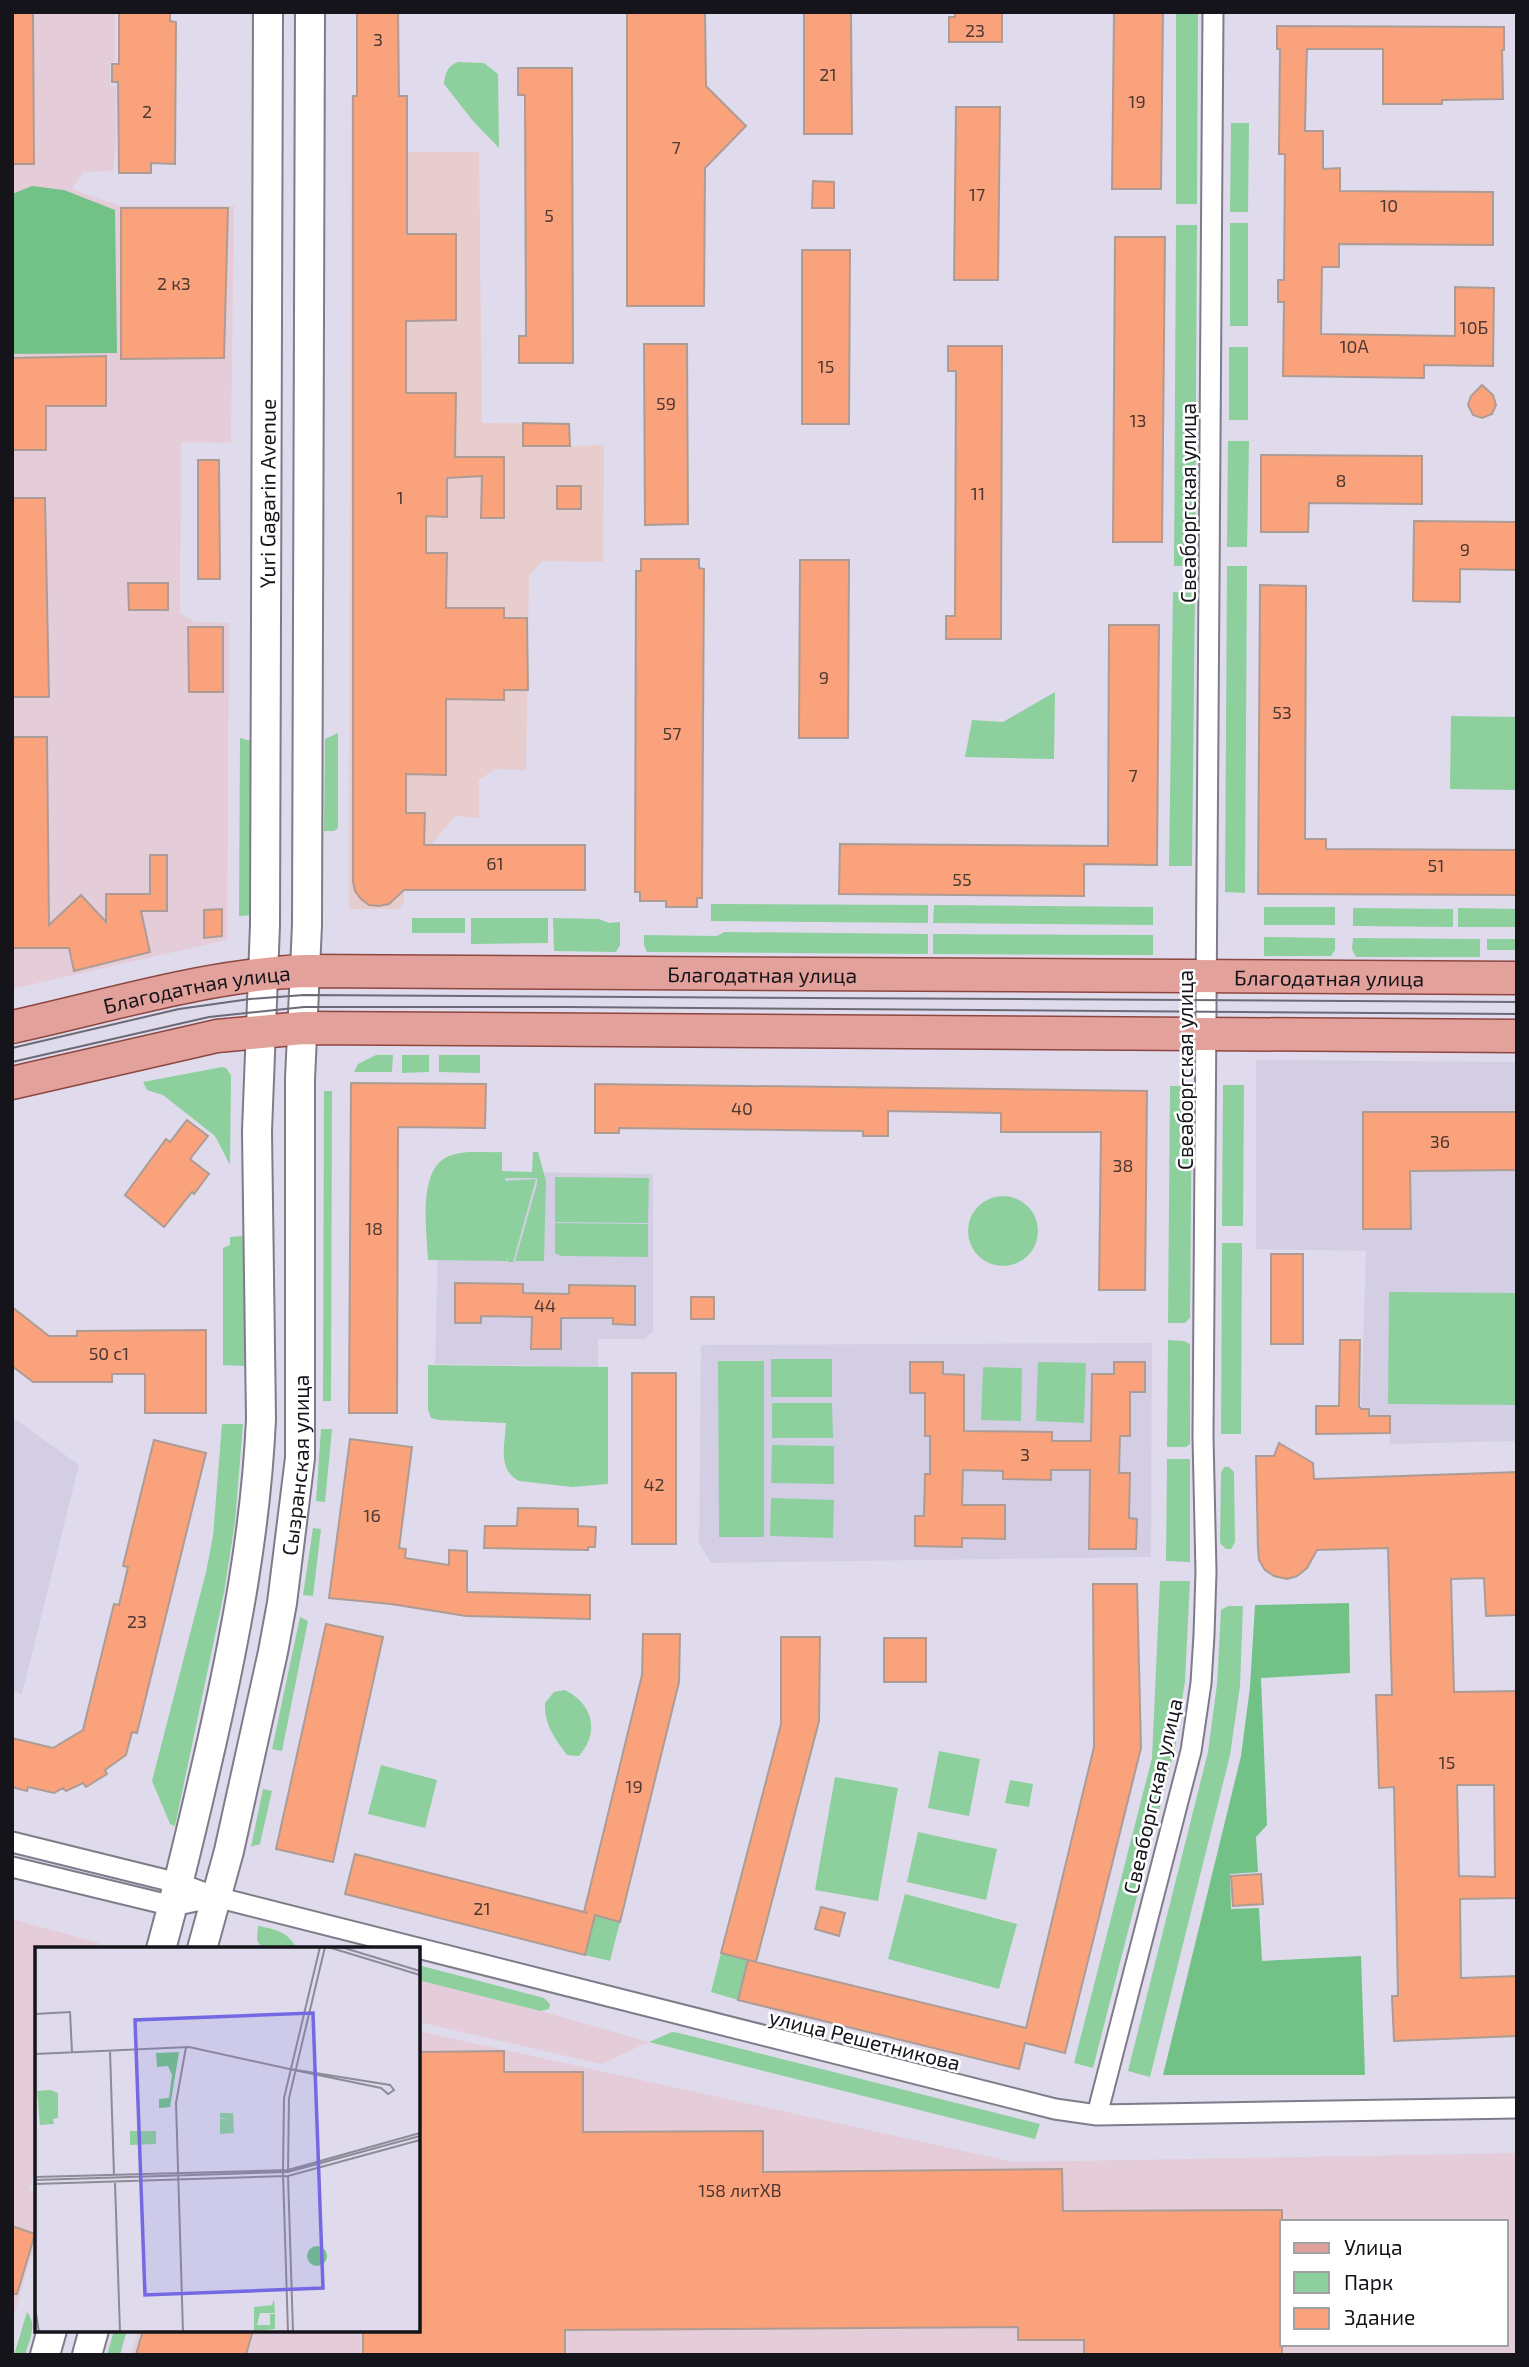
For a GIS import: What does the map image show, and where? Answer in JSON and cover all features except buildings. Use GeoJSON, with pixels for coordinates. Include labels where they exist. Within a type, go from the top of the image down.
{"type":"FeatureCollection","features":[{"type":"Feature","properties":{"kind":"main road","name":"Благодатная улица"},"geometry":{"type":"LineString","coordinates":[[12,1027],[218,980],[262,973],[305,971],[1517,978]]}},
{"type":"Feature","properties":{"kind":"main road"},"geometry":{"type":"LineString","coordinates":[[12,1083],[217,1036],[303,1028],[1517,1036]]}},
{"type":"Feature","properties":{"kind":"street","name":"Yuri Gagarin Avenue"},"geometry":{"type":"LineString","coordinates":[[260,1031],[265,913],[268,12]]}},
{"type":"Feature","properties":{"kind":"street","name":"Yuri Gagarin Avenue"},"geometry":{"type":"LineString","coordinates":[[305,971],[310,12]]}},
{"type":"Feature","properties":{"kind":"street","name":"Свеаборгская улица"},"geometry":{"type":"LineString","coordinates":[[1097,2115],[1191,1751],[1201,1683],[1206,1592],[1203,1437],[1213,12]]}},
{"type":"Feature","properties":{"kind":"street","name":"Сызранская улица"},"geometry":{"type":"LineString","coordinates":[[203,1947],[264,1693],[282,1602],[300,1458],[300,1079],[305,971]]}},
{"type":"Feature","properties":{"kind":"street","name":"Сызранская улица"},"geometry":{"type":"LineString","coordinates":[[162,1947],[224,1686],[243,1596],[253,1524],[261,1419],[257,1192],[260,1031]]}},
{"type":"Feature","properties":{"kind":"street"},"geometry":{"type":"LineString","coordinates":[[224,1686],[236,1694],[248,1696],[264,1693]]}},
{"type":"Feature","properties":{"kind":"street","name":"улица Решетникова"},"geometry":{"type":"LineString","coordinates":[[12,1842],[176,1894]]}},
{"type":"Feature","properties":{"kind":"street","name":"улица Решетникова"},"geometry":{"type":"LineString","coordinates":[[12,1867],[176,1894],[216,1897],[412,1947]]}},
{"type":"Feature","properties":{"kind":"street","name":"улица Решетникова"},"geometry":{"type":"LineString","coordinates":[[420,1949],[1055,2109],[1097,2115],[1517,2108]]}},
{"type":"Feature","properties":{"kind":"street"},"geometry":{"type":"LineString","coordinates":[[45,2355],[51,2332]]}},
{"type":"Feature","properties":{"kind":"street"},"geometry":{"type":"LineString","coordinates":[[87,2355],[93,2332]]}},
{"type":"Feature","properties":{"kind":"shaded area"},"geometry":{"type":"Polygon","coordinates":[[[12,12],[115,12],[115,62],[110,62],[110,86],[116,86],[116,148],[113,171],[83,172],[72,189],[120,206],[234,206],[231,443],[181,442],[180,613],[195,622],[229,623],[227,940],[12,989],[12,12]]]}},
{"type":"Feature","properties":{"kind":"shaded area"},"geometry":{"type":"Polygon","coordinates":[[[351,96],[407,96],[407,152],[479,152],[482,423],[569,424],[570,446],[604,445],[603,562],[542,561],[529,576],[526,770],[495,769],[479,780],[479,818],[455,816],[431,845],[405,845],[404,902],[399,909],[349,909],[351,96]]]}},
{"type":"Feature","properties":{"kind":"shaded area"},"geometry":{"type":"Polygon","coordinates":[[[1256,1060],[1517,1062],[1517,1441],[1390,1444],[1390,1416],[1369,1416],[1369,1409],[1361,1409],[1366,1251],[1256,1249],[1256,1060]]]}},
{"type":"Feature","properties":{"kind":"shaded area"},"geometry":{"type":"Polygon","coordinates":[[[440,1171],[653,1174],[653,1332],[644,1339],[598,1339],[598,1367],[435,1364],[440,1171]]]}},
{"type":"Feature","properties":{"kind":"shaded area"},"geometry":{"type":"Polygon","coordinates":[[[1152,1343],[1151,1557],[711,1563],[699,1543],[701,1345],[1152,1343]]]}},
{"type":"Feature","properties":{"kind":"shaded area"},"geometry":{"type":"Polygon","coordinates":[[[12,1417],[79,1465],[22,1694],[12,1691],[12,1417]]]}},
{"type":"Feature","properties":{"kind":"shaded area"},"geometry":{"type":"Polygon","coordinates":[[[12,1919],[99,1943],[98,1947],[35,1947],[35,2170],[29,2190],[35,2192],[35,2244],[12,2323],[12,1919]]]}},
{"type":"Feature","properties":{"kind":"shaded area"},"geometry":{"type":"Polygon","coordinates":[[[420,1981],[649,2042],[601,2064],[420,2022],[420,1981]]]}},
{"type":"Feature","properties":{"kind":"shaded area"},"geometry":{"type":"Polygon","coordinates":[[[420,2031],[1014,2162],[1517,2153],[1517,2355],[131,2355],[138,2332],[420,2332],[420,2031]]]}},
{"type":"Feature","properties":{"kind":"green space"},"geometry":{"type":"Polygon","coordinates":[[[1176,12],[1198,12],[1197,204],[1176,204],[1176,12]]]}},
{"type":"Feature","properties":{"kind":"green space"},"geometry":{"type":"Polygon","coordinates":[[[458,62],[484,63],[498,74],[499,148],[473,121],[444,84],[447,71],[458,62]]]}},
{"type":"Feature","properties":{"kind":"green space"},"geometry":{"type":"Polygon","coordinates":[[[1231,123],[1249,123],[1248,212],[1230,212],[1231,123]]]}},
{"type":"Feature","properties":{"kind":"green space"},"geometry":{"type":"Polygon","coordinates":[[[32,186],[64,190],[115,210],[117,353],[12,354],[12,194],[32,186]]]}},
{"type":"Feature","properties":{"kind":"green space"},"geometry":{"type":"Polygon","coordinates":[[[1230,223],[1248,223],[1248,326],[1230,326],[1230,223]]]}},
{"type":"Feature","properties":{"kind":"green space"},"geometry":{"type":"Polygon","coordinates":[[[1176,225],[1197,225],[1195,566],[1174,566],[1176,225]]]}},
{"type":"Feature","properties":{"kind":"green space"},"geometry":{"type":"Polygon","coordinates":[[[1229,347],[1248,347],[1248,420],[1229,420],[1229,347]]]}},
{"type":"Feature","properties":{"kind":"green space"},"geometry":{"type":"Polygon","coordinates":[[[1228,441],[1249,441],[1247,547],[1227,547],[1228,441]]]}},
{"type":"Feature","properties":{"kind":"green space"},"geometry":{"type":"Polygon","coordinates":[[[1227,566],[1247,566],[1245,893],[1225,892],[1227,566]]]}},
{"type":"Feature","properties":{"kind":"green space"},"geometry":{"type":"Polygon","coordinates":[[[1173,592],[1195,593],[1192,866],[1169,866],[1173,592]]]}},
{"type":"Feature","properties":{"kind":"green space"},"geometry":{"type":"Polygon","coordinates":[[[1055,692],[1054,759],[965,757],[972,720],[1003,722],[1055,692]]]}},
{"type":"Feature","properties":{"kind":"green space"},"geometry":{"type":"Polygon","coordinates":[[[1451,716],[1517,717],[1517,790],[1450,789],[1451,716]]]}},
{"type":"Feature","properties":{"kind":"green space"},"geometry":{"type":"Polygon","coordinates":[[[338,733],[338,828],[324,831],[325,739],[338,733]]]}},
{"type":"Feature","properties":{"kind":"green space"},"geometry":{"type":"Polygon","coordinates":[[[240,738],[251,741],[254,745],[253,915],[239,916],[240,738]]]}},
{"type":"Feature","properties":{"kind":"green space"},"geometry":{"type":"Polygon","coordinates":[[[711,904],[928,905],[928,923],[711,921],[711,904]]]}},
{"type":"Feature","properties":{"kind":"green space"},"geometry":{"type":"Polygon","coordinates":[[[934,905],[1153,907],[1153,925],[933,923],[934,905]]]}},
{"type":"Feature","properties":{"kind":"green space"},"geometry":{"type":"Polygon","coordinates":[[[1264,907],[1335,907],[1335,925],[1264,925],[1264,907]]]}},
{"type":"Feature","properties":{"kind":"green space"},"geometry":{"type":"Polygon","coordinates":[[[1353,908],[1453,909],[1453,927],[1353,926],[1353,908]]]}},
{"type":"Feature","properties":{"kind":"green space"},"geometry":{"type":"Polygon","coordinates":[[[1458,908],[1517,909],[1517,927],[1458,927],[1458,908]]]}},
{"type":"Feature","properties":{"kind":"green space"},"geometry":{"type":"Polygon","coordinates":[[[412,918],[465,918],[465,933],[412,933],[412,918]]]}},
{"type":"Feature","properties":{"kind":"green space"},"geometry":{"type":"Polygon","coordinates":[[[471,918],[548,918],[548,943],[471,944],[471,918]]]}},
{"type":"Feature","properties":{"kind":"green space"},"geometry":{"type":"Polygon","coordinates":[[[553,918],[620,922],[620,945],[616,952],[554,951],[553,918]]]}},
{"type":"Feature","properties":{"kind":"green space"},"geometry":{"type":"Polygon","coordinates":[[[724,932],[928,934],[928,954],[647,952],[644,945],[644,935],[717,936],[724,932]]]}},
{"type":"Feature","properties":{"kind":"green space"},"geometry":{"type":"Polygon","coordinates":[[[933,934],[1153,935],[1153,955],[933,954],[933,934]]]}},
{"type":"Feature","properties":{"kind":"green space"},"geometry":{"type":"Polygon","coordinates":[[[1264,937],[1335,938],[1335,950],[1331,956],[1264,956],[1264,937]]]}},
{"type":"Feature","properties":{"kind":"green space"},"geometry":{"type":"Polygon","coordinates":[[[1353,938],[1480,939],[1480,957],[1356,957],[1352,949],[1353,938]]]}},
{"type":"Feature","properties":{"kind":"green space"},"geometry":{"type":"Polygon","coordinates":[[[1487,939],[1517,939],[1517,950],[1487,950],[1487,939]]]}},
{"type":"Feature","properties":{"kind":"green space"},"geometry":{"type":"Polygon","coordinates":[[[376,1055],[393,1055],[392,1072],[354,1072],[358,1064],[376,1055]]]}},
{"type":"Feature","properties":{"kind":"green space"},"geometry":{"type":"Polygon","coordinates":[[[402,1055],[429,1055],[429,1072],[402,1073],[402,1055]]]}},
{"type":"Feature","properties":{"kind":"green space"},"geometry":{"type":"Polygon","coordinates":[[[439,1055],[480,1055],[480,1073],[439,1072],[439,1055]]]}},
{"type":"Feature","properties":{"kind":"green space"},"geometry":{"type":"Polygon","coordinates":[[[222,1067],[231,1075],[230,1165],[215,1136],[163,1095],[147,1090],[143,1082],[222,1067]]]}},
{"type":"Feature","properties":{"kind":"green space"},"geometry":{"type":"Polygon","coordinates":[[[1223,1085],[1244,1085],[1243,1226],[1222,1226],[1223,1085]]]}},
{"type":"Feature","properties":{"kind":"green space"},"geometry":{"type":"Polygon","coordinates":[[[1170,1086],[1192,1086],[1190,1318],[1185,1323],[1168,1323],[1170,1086]]]}},
{"type":"Feature","properties":{"kind":"green space"},"geometry":{"type":"Polygon","coordinates":[[[324,1091],[332,1091],[331,1401],[323,1401],[324,1091]]]}},
{"type":"Feature","properties":{"kind":"green space"},"geometry":{"type":"Polygon","coordinates":[[[502,1152],[502,1171],[532,1172],[533,1152],[538,1152],[546,1181],[544,1261],[515,1261],[537,1178],[505,1178],[505,1181],[536,1179],[513,1262],[508,1262],[507,1256],[507,1261],[428,1260],[426,1200],[433,1172],[441,1161],[458,1153],[502,1152]]]}},
{"type":"Feature","properties":{"kind":"green space"},"geometry":{"type":"Polygon","coordinates":[[[555,1177],[649,1178],[648,1223],[555,1222],[555,1177]]]}},
{"type":"Feature","properties":{"kind":"green space"},"geometry":{"type":"Polygon","coordinates":[[[1010,1196],[1023,1202],[1032,1211],[1036,1217],[1036,1245],[1028,1256],[1017,1264],[996,1266],[978,1256],[970,1245],[968,1224],[978,1206],[989,1198],[1010,1196]]]}},
{"type":"Feature","properties":{"kind":"green space"},"geometry":{"type":"Polygon","coordinates":[[[555,1223],[648,1224],[648,1257],[561,1256],[555,1253],[555,1223]]]}},
{"type":"Feature","properties":{"kind":"green space"},"geometry":{"type":"Polygon","coordinates":[[[244,1236],[244,1366],[223,1365],[223,1248],[230,1245],[230,1237],[244,1236]]]}},
{"type":"Feature","properties":{"kind":"green space"},"geometry":{"type":"Polygon","coordinates":[[[1222,1243],[1242,1243],[1241,1434],[1221,1434],[1222,1243]]]}},
{"type":"Feature","properties":{"kind":"green space"},"geometry":{"type":"Polygon","coordinates":[[[1389,1292],[1517,1293],[1517,1405],[1388,1404],[1389,1292]]]}},
{"type":"Feature","properties":{"kind":"green space"},"geometry":{"type":"Polygon","coordinates":[[[1168,1340],[1190,1344],[1190,1444],[1186,1447],[1167,1447],[1168,1340]]]}},
{"type":"Feature","properties":{"kind":"green space"},"geometry":{"type":"Polygon","coordinates":[[[771,1359],[832,1359],[832,1397],[771,1397],[771,1359]]]}},
{"type":"Feature","properties":{"kind":"green space"},"geometry":{"type":"Polygon","coordinates":[[[718,1361],[764,1361],[764,1537],[719,1537],[718,1361]]]}},
{"type":"Feature","properties":{"kind":"green space"},"geometry":{"type":"Polygon","coordinates":[[[1038,1362],[1086,1363],[1084,1423],[1036,1421],[1038,1362]]]}},
{"type":"Feature","properties":{"kind":"green space"},"geometry":{"type":"Polygon","coordinates":[[[428,1365],[608,1367],[608,1484],[572,1487],[519,1481],[512,1476],[505,1463],[506,1423],[431,1418],[428,1410],[428,1365]]]}},
{"type":"Feature","properties":{"kind":"green space"},"geometry":{"type":"Polygon","coordinates":[[[983,1367],[1022,1368],[1021,1421],[981,1420],[983,1367]]]}},
{"type":"Feature","properties":{"kind":"green space"},"geometry":{"type":"Polygon","coordinates":[[[772,1403],[832,1403],[833,1438],[772,1438],[772,1403]]]}},
{"type":"Feature","properties":{"kind":"green space"},"geometry":{"type":"Polygon","coordinates":[[[222,1424],[243,1424],[235,1522],[224,1593],[175,1826],[170,1824],[152,1781],[206,1572],[213,1536],[222,1424]]]}},
{"type":"Feature","properties":{"kind":"green space"},"geometry":{"type":"Polygon","coordinates":[[[321,1429],[332,1429],[325,1502],[316,1501],[321,1429]]]}},
{"type":"Feature","properties":{"kind":"green space"},"geometry":{"type":"Polygon","coordinates":[[[772,1445],[834,1446],[834,1484],[771,1483],[772,1445]]]}},
{"type":"Feature","properties":{"kind":"green space"},"geometry":{"type":"Polygon","coordinates":[[[1167,1459],[1190,1459],[1190,1562],[1166,1561],[1167,1459]]]}},
{"type":"Feature","properties":{"kind":"green space"},"geometry":{"type":"Polygon","coordinates":[[[1224,1467],[1229,1467],[1234,1472],[1235,1542],[1231,1549],[1226,1549],[1220,1543],[1221,1473],[1224,1467]]]}},
{"type":"Feature","properties":{"kind":"green space"},"geometry":{"type":"Polygon","coordinates":[[[771,1498],[834,1500],[833,1538],[770,1536],[771,1498]]]}},
{"type":"Feature","properties":{"kind":"green space"},"geometry":{"type":"Polygon","coordinates":[[[313,1528],[321,1529],[313,1596],[303,1595],[313,1528]]]}},
{"type":"Feature","properties":{"kind":"green space"},"geometry":{"type":"Polygon","coordinates":[[[1160,1581],[1190,1581],[1185,1681],[1175,1748],[1093,2068],[1074,2063],[1152,1758],[1160,1581]]]}},
{"type":"Feature","properties":{"kind":"green space"},"geometry":{"type":"Polygon","coordinates":[[[1349,1603],[1350,1673],[1261,1678],[1267,1825],[1256,1837],[1258,1872],[1230,1874],[1231,1909],[1259,1908],[1262,1961],[1361,1956],[1365,2075],[1163,2075],[1241,1756],[1250,1687],[1255,1605],[1349,1603]]]}},
{"type":"Feature","properties":{"kind":"green space"},"geometry":{"type":"Polygon","coordinates":[[[1228,1606],[1243,1606],[1240,1686],[1230,1755],[1150,2077],[1128,2071],[1208,1752],[1217,1684],[1221,1610],[1228,1606]]]}},
{"type":"Feature","properties":{"kind":"green space"},"geometry":{"type":"Polygon","coordinates":[[[300,1617],[308,1621],[282,1751],[272,1749],[300,1617]]]}},
{"type":"Feature","properties":{"kind":"green space"},"geometry":{"type":"Polygon","coordinates":[[[565,1690],[582,1703],[590,1719],[590,1738],[579,1756],[567,1755],[554,1737],[546,1718],[545,1703],[554,1692],[565,1690]]]}},
{"type":"Feature","properties":{"kind":"green space"},"geometry":{"type":"Polygon","coordinates":[[[939,1751],[980,1759],[969,1816],[928,1808],[939,1751]]]}},
{"type":"Feature","properties":{"kind":"green space"},"geometry":{"type":"Polygon","coordinates":[[[381,1765],[437,1780],[425,1828],[368,1814],[381,1765]]]}},
{"type":"Feature","properties":{"kind":"green space"},"geometry":{"type":"Polygon","coordinates":[[[835,1777],[898,1788],[878,1901],[815,1890],[835,1777]]]}},
{"type":"Feature","properties":{"kind":"green space"},"geometry":{"type":"Polygon","coordinates":[[[1010,1780],[1033,1784],[1029,1807],[1005,1803],[1010,1780]]]}},
{"type":"Feature","properties":{"kind":"green space"},"geometry":{"type":"Polygon","coordinates":[[[263,1789],[272,1791],[260,1844],[251,1847],[263,1789]]]}},
{"type":"Feature","properties":{"kind":"green space"},"geometry":{"type":"Polygon","coordinates":[[[918,1832],[997,1849],[986,1900],[907,1882],[918,1832]]]}},
{"type":"Feature","properties":{"kind":"green space"},"geometry":{"type":"Polygon","coordinates":[[[905,1894],[1017,1924],[999,1989],[888,1959],[905,1894]]]}},
{"type":"Feature","properties":{"kind":"green space"},"geometry":{"type":"Polygon","coordinates":[[[595,1915],[620,1922],[610,1961],[585,1955],[595,1915]]]}},
{"type":"Feature","properties":{"kind":"green space"},"geometry":{"type":"Polygon","coordinates":[[[258,1926],[286,1935],[296,1947],[261,1947],[257,1940],[258,1926]]]}},
{"type":"Feature","properties":{"kind":"green space"},"geometry":{"type":"Polygon","coordinates":[[[721,1953],[748,1960],[738,2000],[711,1992],[721,1953]]]}},
{"type":"Feature","properties":{"kind":"green space"},"geometry":{"type":"Polygon","coordinates":[[[420,1966],[544,1998],[550,2004],[549,2009],[541,2011],[420,1981],[420,1966]]]}},
{"type":"Feature","properties":{"kind":"green space"},"geometry":{"type":"Polygon","coordinates":[[[672,2032],[1040,2124],[1035,2139],[649,2042],[672,2032]]]}},
{"type":"Feature","properties":{"kind":"green space"},"geometry":{"type":"Polygon","coordinates":[[[27,2312],[32,2322],[30,2339],[25,2355],[14,2355],[27,2312]]]}},
{"type":"Feature","properties":{"kind":"green space"},"geometry":{"type":"Polygon","coordinates":[[[113,2332],[126,2332],[120,2355],[107,2355],[113,2332]]]}},
{"type":"Feature","properties":{"kind":"tram line"},"geometry":{"type":"LineString","coordinates":[[12,1048],[179,1009],[304,995],[1517,1002]]}},
{"type":"Feature","properties":{"kind":"tram line"},"geometry":{"type":"LineString","coordinates":[[12,1062],[209,1017],[304,1007],[1517,1014]]}}]}
